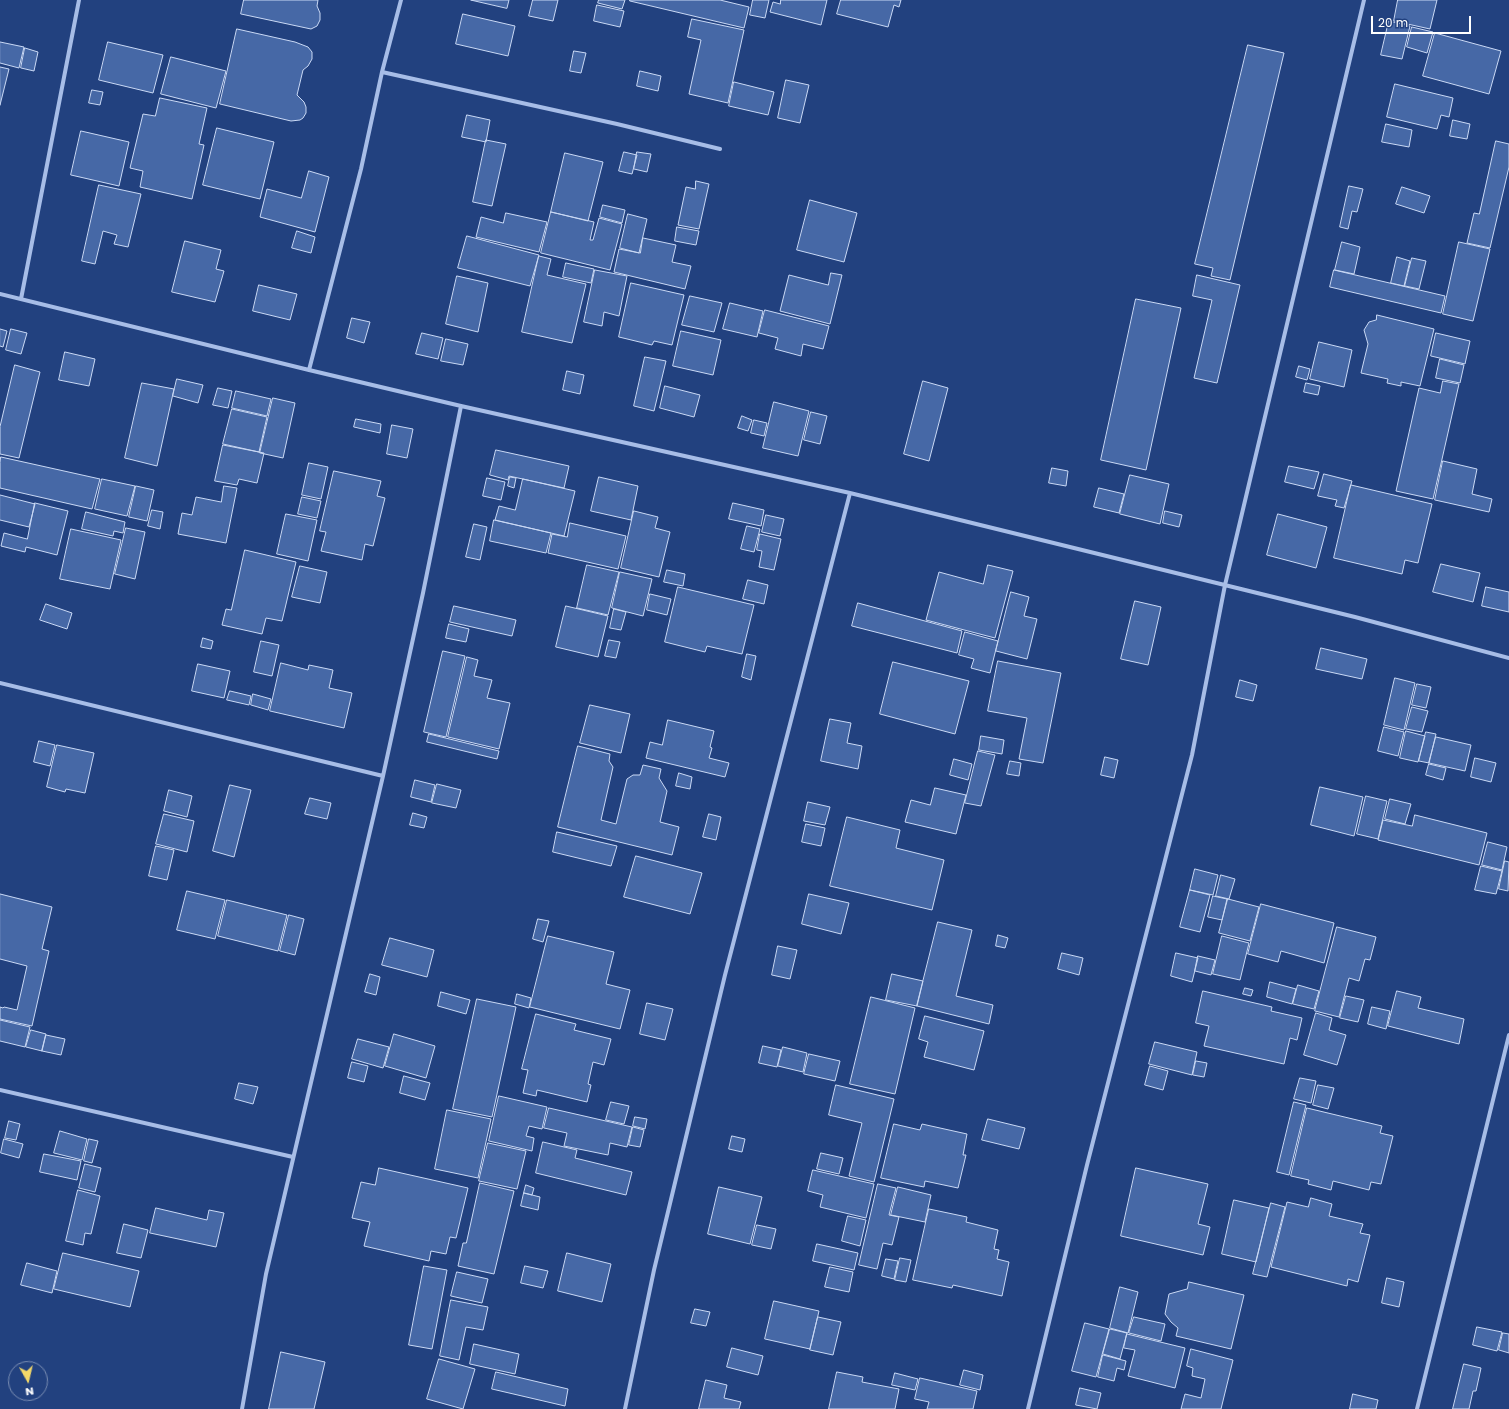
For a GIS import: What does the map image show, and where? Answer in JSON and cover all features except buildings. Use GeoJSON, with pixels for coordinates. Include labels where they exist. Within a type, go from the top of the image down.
{"type":"FeatureCollection","features":[{"type":"Feature","properties":{"kind":"street"},"geometry":{"type":"LineString","coordinates":[[21,298],[79,0]]}},
{"type":"Feature","properties":{"kind":"street"},"geometry":{"type":"LineString","coordinates":[[309,370],[361,169],[382,72],[401,0]]}},
{"type":"Feature","properties":{"kind":"street"},"geometry":{"type":"LineString","coordinates":[[1028,1409],[1085,1172],[1192,756],[1225,585],[1364,0]]}},
{"type":"Feature","properties":{"kind":"street"},"geometry":{"type":"LineString","coordinates":[[382,72],[617,124],[720,149]]}},
{"type":"Feature","properties":{"kind":"street"},"geometry":{"type":"LineString","coordinates":[[0,294],[461,406],[850,493],[1355,617],[1509,658]]}},
{"type":"Feature","properties":{"kind":"street"},"geometry":{"type":"LineString","coordinates":[[242,1409],[266,1274],[383,776],[423,593],[461,406]]}},
{"type":"Feature","properties":{"kind":"street"},"geometry":{"type":"LineString","coordinates":[[625,1409],[654,1270],[725,975],[850,493]]}},
{"type":"Feature","properties":{"kind":"street"},"geometry":{"type":"LineString","coordinates":[[0,683],[383,776]]}},
{"type":"Feature","properties":{"kind":"street"},"geometry":{"type":"LineString","coordinates":[[1417,1409],[1509,1035]]}},
{"type":"Feature","properties":{"kind":"street"},"geometry":{"type":"LineString","coordinates":[[0,1090],[293,1158]]}}]}
